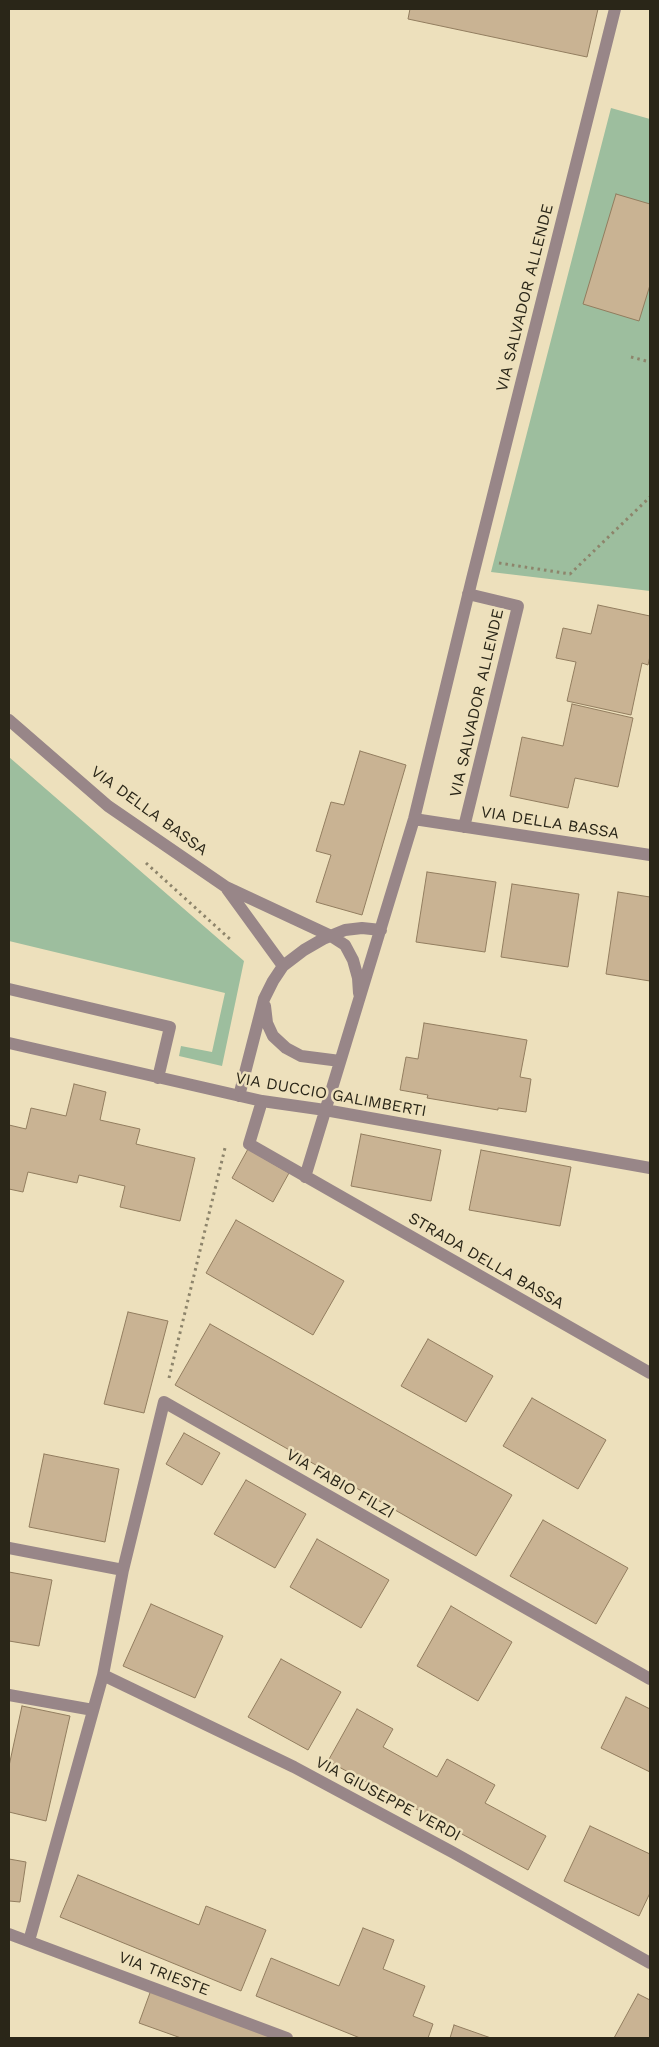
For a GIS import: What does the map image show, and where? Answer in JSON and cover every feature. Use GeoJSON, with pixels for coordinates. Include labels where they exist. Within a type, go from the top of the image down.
{"type":"FeatureCollection","features":[{"type":"Feature","properties":{"kind":"street","name":"VIA SALVADOR ALLENDE"},"geometry":{"type":"LineString","coordinates":[[414,820],[468,594],[613,14]]}},
{"type":"Feature","properties":{"kind":"street","name":"VIA SALVADOR ALLENDE"},"geometry":{"type":"LineString","coordinates":[[464,827],[518,606],[468,594]]}},
{"type":"Feature","properties":{"kind":"street","name":"VIA DELLA BASSA"},"geometry":{"type":"LineString","coordinates":[[9,720],[108,806],[226,887],[331,936]]}},
{"type":"Feature","properties":{"kind":"street","name":"VIA DELLA BASSA"},"geometry":{"type":"LineString","coordinates":[[414,820],[650,855]]}},
{"type":"Feature","properties":{"kind":"street"},"geometry":{"type":"LineString","coordinates":[[305,1177],[414,820]]}},
{"type":"Feature","properties":{"kind":"street","name":"VIA DELLA BASSA"},"geometry":{"type":"LineString","coordinates":[[226,887],[283,966]]}},
{"type":"Feature","properties":{"kind":"street"},"geometry":{"type":"LineString","coordinates":[[239,1096],[264,998],[283,966],[304,950],[345,930],[362,928],[381,930]]}},
{"type":"Feature","properties":{"kind":"street"},"geometry":{"type":"LineString","coordinates":[[331,936],[345,946],[353,960],[358,978],[359,1000]]}},
{"type":"Feature","properties":{"kind":"street"},"geometry":{"type":"LineString","coordinates":[[9,989],[170,1027],[158,1078]]}},
{"type":"Feature","properties":{"kind":"street"},"geometry":{"type":"LineString","coordinates":[[264,998],[268,1023],[273,1036],[286,1048],[301,1056],[340,1061]]}},
{"type":"Feature","properties":{"kind":"street","name":"VIA DUCCIO GALIMBERTI"},"geometry":{"type":"LineString","coordinates":[[9,1044],[262,1101],[324,1110],[650,1168]]}},
{"type":"Feature","properties":{"kind":"street","name":"STRADA DELLA BASSA"},"geometry":{"type":"LineString","coordinates":[[262,1101],[249,1144],[650,1372]]}},
{"type":"Feature","properties":{"kind":"street"},"geometry":{"type":"LineString","coordinates":[[29,1941],[103,1675],[123,1570],[164,1402]]}},
{"type":"Feature","properties":{"kind":"street","name":"VIA FABIO FILZI"},"geometry":{"type":"LineString","coordinates":[[164,1402],[650,1679]]}},
{"type":"Feature","properties":{"kind":"street"},"geometry":{"type":"LineString","coordinates":[[9,1548],[123,1570]]}},
{"type":"Feature","properties":{"kind":"street","name":"VIA GIUSEPPE VERDI"},"geometry":{"type":"LineString","coordinates":[[103,1675],[294,1767],[454,1853],[650,1963]]}},
{"type":"Feature","properties":{"kind":"street"},"geometry":{"type":"LineString","coordinates":[[9,1695],[93,1710]]}},
{"type":"Feature","properties":{"kind":"street","name":"VIA TRIESTE"},"geometry":{"type":"LineString","coordinates":[[9,1934],[287,2038]]}},
{"type":"Feature","properties":{"kind":"path"},"geometry":{"type":"LineString","coordinates":[[631,358],[650,362]]}},
{"type":"Feature","properties":{"kind":"path"},"geometry":{"type":"LineString","coordinates":[[477,559],[570,574],[650,498]]}},
{"type":"Feature","properties":{"kind":"path"},"geometry":{"type":"LineString","coordinates":[[144,862],[238,946]]}},
{"type":"Feature","properties":{"kind":"path"},"geometry":{"type":"LineString","coordinates":[[164,1402],[226,1145]]}},
{"type":"Feature","properties":{"kind":"green space"},"geometry":{"type":"Polygon","coordinates":[[[611,108],[650,119],[650,591],[491,572],[611,108]]]}},
{"type":"Feature","properties":{"kind":"green space"},"geometry":{"type":"Polygon","coordinates":[[[9,757],[244,961],[222,1066],[179,1056],[181,1046],[212,1052],[225,993],[9,941],[9,757]]]}},
{"type":"Feature","properties":{"kind":"building"},"geometry":{"type":"Polygon","coordinates":[[[410,9],[598,9],[587,57],[408,19],[410,9]]]}},
{"type":"Feature","properties":{"kind":"building"},"geometry":{"type":"Polygon","coordinates":[[[616,194],[650,204],[650,285],[639,321],[583,304],[616,194]]]}},
{"type":"Feature","properties":{"kind":"building"},"geometry":{"type":"Polygon","coordinates":[[[598,605],[650,616],[650,656],[648,665],[642,663],[631,715],[567,701],[576,662],[556,658],[563,628],[591,634],[598,605]]]}},
{"type":"Feature","properties":{"kind":"building"},"geometry":{"type":"Polygon","coordinates":[[[572,704],[633,718],[618,787],[575,778],[568,808],[510,796],[522,737],[563,746],[572,704]]]}},
{"type":"Feature","properties":{"kind":"building"},"geometry":{"type":"Polygon","coordinates":[[[360,751],[406,765],[362,915],[316,902],[331,855],[316,851],[331,802],[344,805],[360,751]]]}},
{"type":"Feature","properties":{"kind":"building"},"geometry":{"type":"Polygon","coordinates":[[[427,872],[496,882],[485,952],[416,942],[427,872]]]}},
{"type":"Feature","properties":{"kind":"building"},"geometry":{"type":"Polygon","coordinates":[[[512,884],[579,894],[568,967],[501,957],[512,884]]]}},
{"type":"Feature","properties":{"kind":"building"},"geometry":{"type":"Polygon","coordinates":[[[618,892],[650,897],[650,981],[606,974],[618,892]]]}},
{"type":"Feature","properties":{"kind":"building"},"geometry":{"type":"Polygon","coordinates":[[[424,1023],[527,1040],[520,1077],[531,1079],[526,1112],[498,1108],[498,1110],[427,1098],[428,1095],[400,1090],[406,1057],[418,1059],[424,1023]]]}},
{"type":"Feature","properties":{"kind":"building"},"geometry":{"type":"Polygon","coordinates":[[[74,1084],[106,1092],[100,1120],[140,1129],[136,1144],[195,1158],[180,1221],[120,1207],[125,1186],[79,1175],[77,1183],[28,1172],[23,1192],[9,1189],[9,1125],[26,1129],[31,1108],[66,1116],[74,1084]]]}},
{"type":"Feature","properties":{"kind":"building"},"geometry":{"type":"Polygon","coordinates":[[[361,1134],[441,1150],[431,1201],[351,1186],[361,1134]]]}},
{"type":"Feature","properties":{"kind":"building"},"geometry":{"type":"Polygon","coordinates":[[[248,1149],[289,1173],[273,1202],[232,1178],[248,1149]]]}},
{"type":"Feature","properties":{"kind":"building"},"geometry":{"type":"Polygon","coordinates":[[[481,1150],[571,1167],[560,1226],[469,1210],[481,1150]]]}},
{"type":"Feature","properties":{"kind":"building"},"geometry":{"type":"Polygon","coordinates":[[[236,1220],[344,1281],[313,1335],[206,1273],[236,1220]]]}},
{"type":"Feature","properties":{"kind":"building"},"geometry":{"type":"Polygon","coordinates":[[[128,1312],[168,1321],[144,1413],[104,1404],[128,1312]]]}},
{"type":"Feature","properties":{"kind":"building"},"geometry":{"type":"Polygon","coordinates":[[[210,1324],[512,1495],[476,1556],[175,1385],[210,1324]]]}},
{"type":"Feature","properties":{"kind":"building"},"geometry":{"type":"Polygon","coordinates":[[[428,1339],[493,1376],[466,1422],[401,1386],[428,1339]]]}},
{"type":"Feature","properties":{"kind":"building"},"geometry":{"type":"Polygon","coordinates":[[[532,1398],[606,1440],[578,1489],[503,1446],[532,1398]]]}},
{"type":"Feature","properties":{"kind":"building"},"geometry":{"type":"Polygon","coordinates":[[[184,1433],[220,1453],[202,1485],[166,1464],[184,1433]]]}},
{"type":"Feature","properties":{"kind":"building"},"geometry":{"type":"Polygon","coordinates":[[[44,1454],[119,1469],[105,1542],[29,1527],[44,1454]]]}},
{"type":"Feature","properties":{"kind":"building"},"geometry":{"type":"Polygon","coordinates":[[[246,1480],[306,1514],[275,1568],[214,1534],[246,1480]]]}},
{"type":"Feature","properties":{"kind":"building"},"geometry":{"type":"Polygon","coordinates":[[[543,1520],[628,1568],[596,1624],[510,1576],[543,1520]]]}},
{"type":"Feature","properties":{"kind":"building"},"geometry":{"type":"Polygon","coordinates":[[[317,1539],[389,1580],[361,1628],[290,1587],[317,1539]]]}},
{"type":"Feature","properties":{"kind":"building"},"geometry":{"type":"Polygon","coordinates":[[[9,1572],[52,1580],[39,1646],[9,1641],[9,1572]]]}},
{"type":"Feature","properties":{"kind":"building"},"geometry":{"type":"Polygon","coordinates":[[[151,1604],[223,1636],[195,1698],[123,1666],[151,1604]]]}},
{"type":"Feature","properties":{"kind":"building"},"geometry":{"type":"Polygon","coordinates":[[[451,1606],[512,1642],[478,1701],[417,1666],[451,1606]]]}},
{"type":"Feature","properties":{"kind":"building"},"geometry":{"type":"Polygon","coordinates":[[[281,1659],[341,1692],[308,1750],[248,1717],[281,1659]]]}},
{"type":"Feature","properties":{"kind":"building"},"geometry":{"type":"Polygon","coordinates":[[[626,1697],[650,1709],[650,1772],[601,1748],[626,1697]]]}},
{"type":"Feature","properties":{"kind":"building"},"geometry":{"type":"Polygon","coordinates":[[[22,1706],[70,1716],[46,1821],[9,1812],[9,1766],[22,1706]]]}},
{"type":"Feature","properties":{"kind":"building"},"geometry":{"type":"Polygon","coordinates":[[[357,1709],[393,1729],[383,1747],[437,1777],[447,1759],[495,1785],[485,1803],[546,1836],[528,1870],[328,1761],[357,1709]]]}},
{"type":"Feature","properties":{"kind":"building"},"geometry":{"type":"Polygon","coordinates":[[[590,1826],[650,1854],[650,1893],[639,1916],[564,1881],[590,1826]]]}},
{"type":"Feature","properties":{"kind":"building"},"geometry":{"type":"Polygon","coordinates":[[[9,1859],[26,1862],[20,1902],[9,1901],[9,1859]]]}},
{"type":"Feature","properties":{"kind":"building"},"geometry":{"type":"Polygon","coordinates":[[[78,1875],[199,1925],[206,1906],[266,1930],[241,1991],[60,1917],[78,1875]]]}},
{"type":"Feature","properties":{"kind":"building"},"geometry":{"type":"Polygon","coordinates":[[[363,1928],[394,1940],[383,1969],[425,1986],[413,2016],[433,2024],[428,2038],[360,2038],[256,1996],[271,1958],[339,1986],[363,1928]]]}},
{"type":"Feature","properties":{"kind":"building"},"geometry":{"type":"Polygon","coordinates":[[[151,1990],[281,2038],[181,2038],[139,2023],[151,1990]]]}},
{"type":"Feature","properties":{"kind":"building"},"geometry":{"type":"Polygon","coordinates":[[[638,1994],[650,2000],[650,2038],[614,2038],[638,1994]]]}},
{"type":"Feature","properties":{"kind":"building"},"geometry":{"type":"Polygon","coordinates":[[[454,2025],[491,2038],[450,2038],[454,2025]]]}}]}
